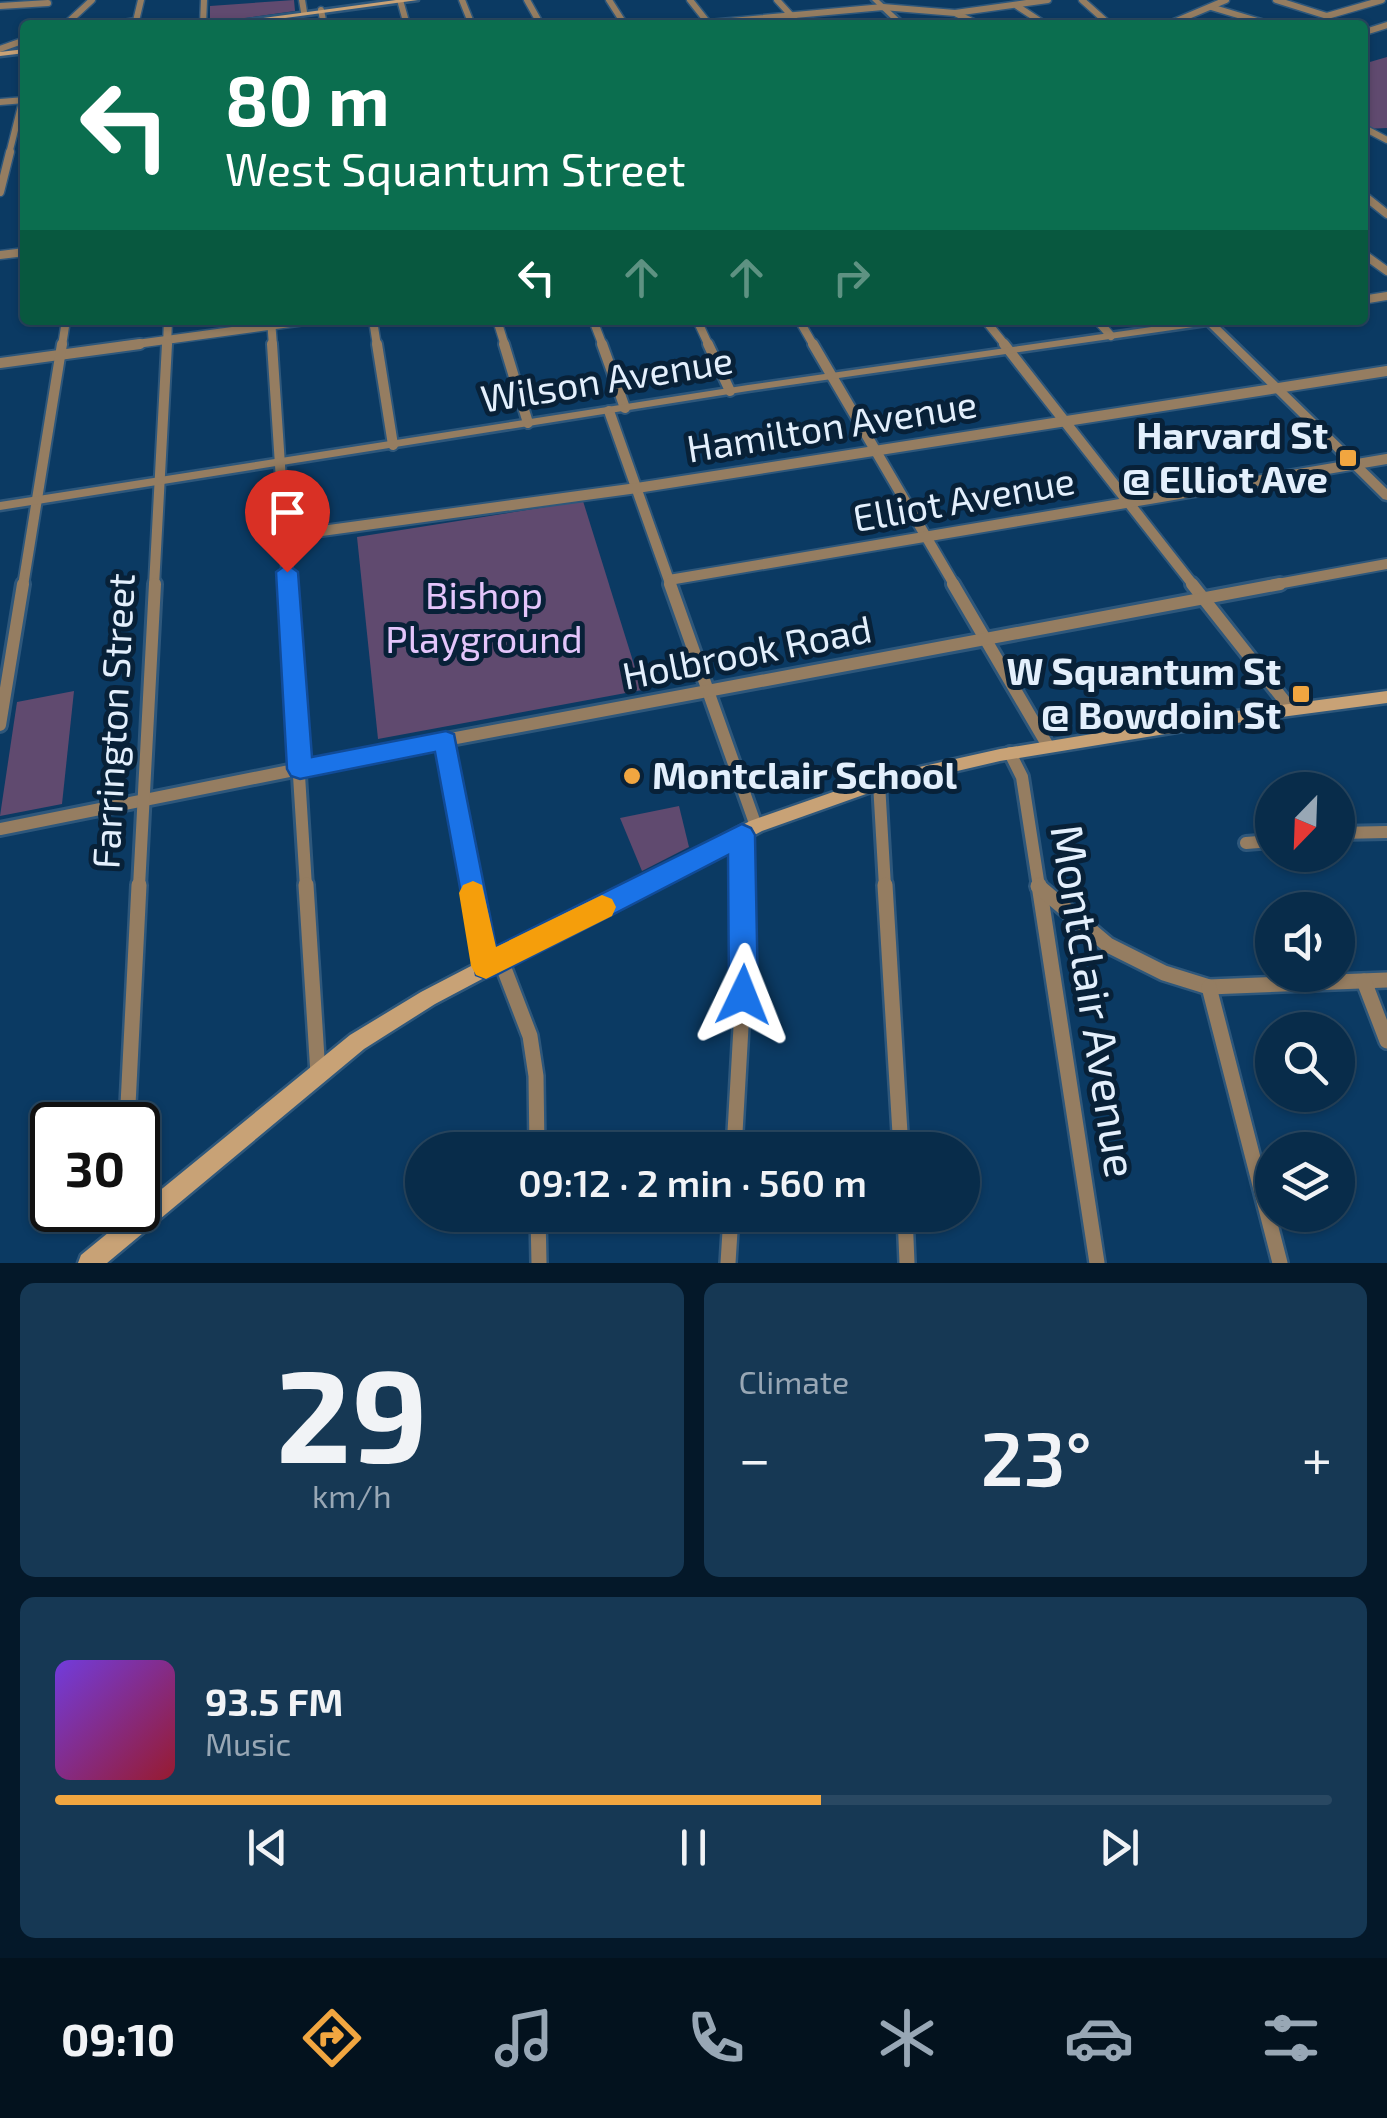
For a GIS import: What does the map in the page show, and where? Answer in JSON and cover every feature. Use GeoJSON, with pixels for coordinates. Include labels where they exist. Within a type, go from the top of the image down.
{"type":"FeatureCollection","features":[{"type":"Feature","properties":{"kind":"main road"},"geometry":{"type":"LineString","coordinates":[[264,20],[414,0]]}},
{"type":"Feature","properties":{"kind":"main road"},"geometry":{"type":"LineString","coordinates":[[89,1263],[357,1042],[493,962],[749,831],[879,783],[1010,753],[1290,708],[1387,697]]}},
{"type":"Feature","properties":{"kind":"street"},"geometry":{"type":"LineString","coordinates":[[70,20],[92,0]]}},
{"type":"Feature","properties":{"kind":"street"},"geometry":{"type":"LineString","coordinates":[[302,0],[304,12]]}},
{"type":"Feature","properties":{"kind":"street"},"geometry":{"type":"LineString","coordinates":[[777,0],[796,20]]}},
{"type":"Feature","properties":{"kind":"street"},"geometry":{"type":"LineString","coordinates":[[875,0],[896,20]]}},
{"type":"Feature","properties":{"kind":"street"},"geometry":{"type":"LineString","coordinates":[[750,20],[882,7],[955,13],[1048,0]]}},
{"type":"Feature","properties":{"kind":"street"},"geometry":{"type":"LineString","coordinates":[[1082,0],[1104,20]]}},
{"type":"Feature","properties":{"kind":"street"},"geometry":{"type":"LineString","coordinates":[[1202,0],[1256,20]]}},
{"type":"Feature","properties":{"kind":"street"},"geometry":{"type":"LineString","coordinates":[[1180,20],[1226,0]]}},
{"type":"Feature","properties":{"kind":"street"},"geometry":{"type":"LineString","coordinates":[[1276,0],[1328,16],[1382,0]]}},
{"type":"Feature","properties":{"kind":"street"},"geometry":{"type":"LineString","coordinates":[[0,6],[48,3]]}},
{"type":"Feature","properties":{"kind":"street"},"geometry":{"type":"LineString","coordinates":[[1017,6],[1038,20]]}},
{"type":"Feature","properties":{"kind":"street"},"geometry":{"type":"LineString","coordinates":[[321,10],[323,20]]}},
{"type":"Feature","properties":{"kind":"street"},"geometry":{"type":"LineString","coordinates":[[955,13],[970,20]]}},
{"type":"Feature","properties":{"kind":"street"},"geometry":{"type":"LineString","coordinates":[[0,192],[4,160],[20,110]]}},
{"type":"Feature","properties":{"kind":"street"},"geometry":{"type":"LineString","coordinates":[[1368,130],[1387,140]]}},
{"type":"Feature","properties":{"kind":"street"},"geometry":{"type":"LineString","coordinates":[[0,725],[65,325]]}},
{"type":"Feature","properties":{"kind":"street","name":"Farrington Street"},"geometry":{"type":"LineString","coordinates":[[128,1102],[168,325]]}},
{"type":"Feature","properties":{"kind":"street"},"geometry":{"type":"LineString","coordinates":[[0,364],[260,325]]}},
{"type":"Feature","properties":{"kind":"street"},"geometry":{"type":"LineString","coordinates":[[272,325],[318,1074]]}},
{"type":"Feature","properties":{"kind":"street"},"geometry":{"type":"LineString","coordinates":[[373,325],[393,445]]}},
{"type":"Feature","properties":{"kind":"street"},"geometry":{"type":"LineString","coordinates":[[499,325],[528,423]]}},
{"type":"Feature","properties":{"kind":"street"},"geometry":{"type":"LineString","coordinates":[[595,325],[625,408]]}},
{"type":"Feature","properties":{"kind":"street"},"geometry":{"type":"LineString","coordinates":[[699,325],[730,391]]}},
{"type":"Feature","properties":{"kind":"street"},"geometry":{"type":"LineString","coordinates":[[802,325],[1048,746]]}},
{"type":"Feature","properties":{"kind":"street"},"geometry":{"type":"LineString","coordinates":[[989,325],[1290,708]]}},
{"type":"Feature","properties":{"kind":"street"},"geometry":{"type":"LineString","coordinates":[[1101,325],[1111,336]]}},
{"type":"Feature","properties":{"kind":"street","name":"Wilson Avenue"},"geometry":{"type":"LineString","coordinates":[[0,506],[730,391],[1182,325]]}},
{"type":"Feature","properties":{"kind":"street"},"geometry":{"type":"LineString","coordinates":[[1212,325],[1387,496]]}},
{"type":"Feature","properties":{"kind":"street","name":"Hamilton Avenue"},"geometry":{"type":"LineString","coordinates":[[285,536],[637,488],[1387,371]]}},
{"type":"Feature","properties":{"kind":"street"},"geometry":{"type":"LineString","coordinates":[[610,410],[708,691],[749,831],[735,1132]]}},
{"type":"Feature","properties":{"kind":"street","name":"Elliot Avenue"},"geometry":{"type":"LineString","coordinates":[[669,580],[1387,459]]}},
{"type":"Feature","properties":{"kind":"street","name":"Holbrook Road"},"geometry":{"type":"LineString","coordinates":[[0,829],[446,740],[1387,564]]}},
{"type":"Feature","properties":{"kind":"street"},"geometry":{"type":"LineString","coordinates":[[446,740],[493,962],[530,1036],[538,1132]]}},
{"type":"Feature","properties":{"kind":"street","name":"Montclair Avenue"},"geometry":{"type":"LineString","coordinates":[[1010,753],[1022,778],[1097,1263]]}},
{"type":"Feature","properties":{"kind":"street"},"geometry":{"type":"LineString","coordinates":[[879,783],[900,1132]]}},
{"type":"Feature","properties":{"kind":"street"},"geometry":{"type":"LineString","coordinates":[[1355,833],[1387,832]]}},
{"type":"Feature","properties":{"kind":"street"},"geometry":{"type":"LineString","coordinates":[[1246,843],[1255,843]]}},
{"type":"Feature","properties":{"kind":"street"},"geometry":{"type":"LineString","coordinates":[[1038,886],[1108,945],[1164,973],[1209,987],[1387,980]]}},
{"type":"Feature","properties":{"kind":"street"},"geometry":{"type":"LineString","coordinates":[[1364,981],[1387,1041]]}},
{"type":"Feature","properties":{"kind":"street"},"geometry":{"type":"LineString","coordinates":[[1209,987],[1280,1263]]}},
{"type":"Feature","properties":{"kind":"street"},"geometry":{"type":"LineString","coordinates":[[121,1232],[121,1239]]}},
{"type":"Feature","properties":{"kind":"street"},"geometry":{"type":"LineString","coordinates":[[538,1232],[539,1263]]}},
{"type":"Feature","properties":{"kind":"street"},"geometry":{"type":"LineString","coordinates":[[728,1263],[730,1232]]}},
{"type":"Feature","properties":{"kind":"street"},"geometry":{"type":"LineString","coordinates":[[905,1232],[907,1263]]}},
{"type":"Feature","properties":{"kind":"green space"},"geometry":{"type":"Polygon","coordinates":[[[294,0],[295,11],[210,20],[210,6],[294,0]]]}},
{"type":"Feature","properties":{"kind":"green space"},"geometry":{"type":"Polygon","coordinates":[[[1387,57],[1387,128],[1368,129],[1368,63],[1387,57]]]}},
{"type":"Feature","properties":{"kind":"green space","name":"Bishop Playground"},"geometry":{"type":"Polygon","coordinates":[[[583,501],[642,690],[378,739],[357,537],[583,501]]]}},
{"type":"Feature","properties":{"kind":"green space"},"geometry":{"type":"Polygon","coordinates":[[[74,691],[62,804],[0,816],[17,702],[74,691]]]}},
{"type":"Feature","properties":{"kind":"green space"},"geometry":{"type":"Polygon","coordinates":[[[679,806],[689,847],[642,871],[620,818],[679,806]]]}},
{"type":"Feature","properties":{"kind":"slow traffic"},"geometry":{"type":"LineString","coordinates":[[473,893],[486,966],[602,907]]}},
{"type":"Feature","properties":{"kind":"place","name":"Harvard St @ Elliot Ave"},"geometry":{"type":"Point","coordinates":[1348,458]}},
{"type":"Feature","properties":{"kind":"place","name":"W Squantum St @ Bowdoin St"},"geometry":{"type":"Point","coordinates":[1301,694]}},
{"type":"Feature","properties":{"kind":"place","name":"Montclair School"},"geometry":{"type":"Point","coordinates":[632,776]}},
{"type":"Feature","properties":{"kind":"route"},"geometry":{"type":"LineString","coordinates":[[287,572],[300,769],[446,740],[486,966],[742,835],[746,956],[743,995]]}}]}
